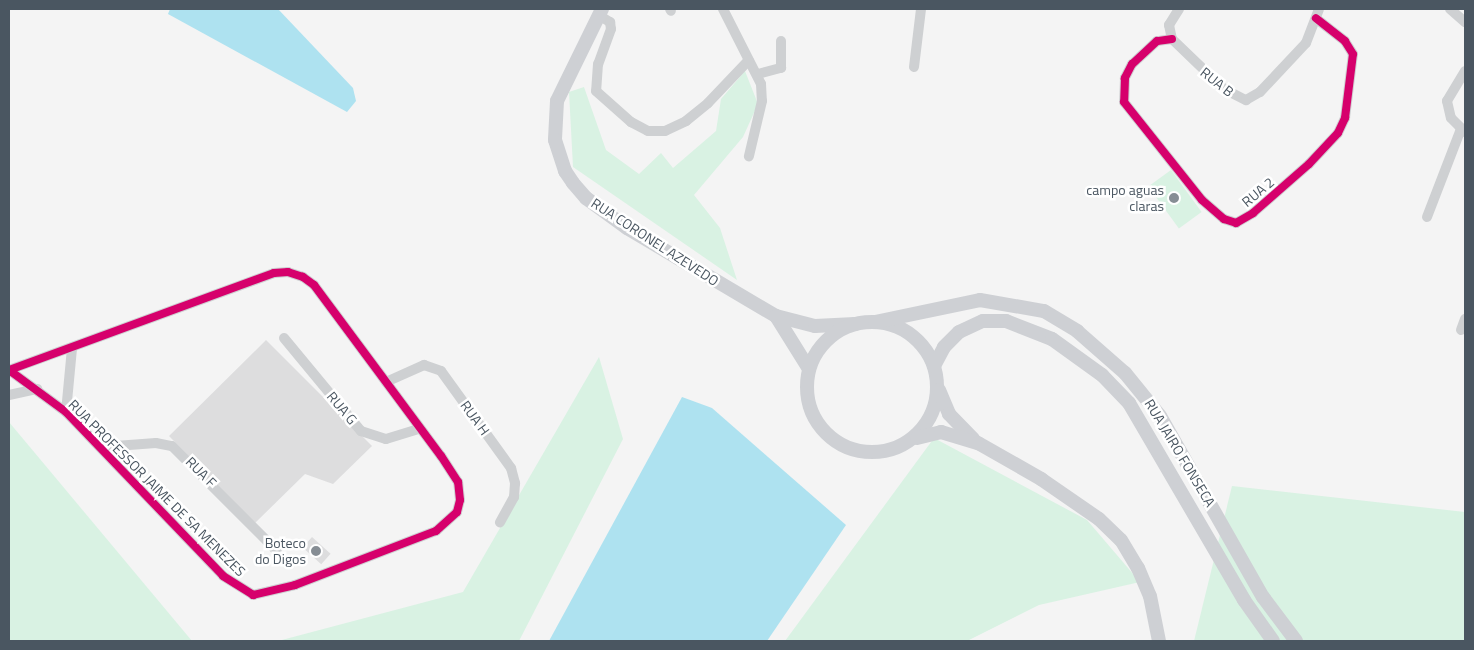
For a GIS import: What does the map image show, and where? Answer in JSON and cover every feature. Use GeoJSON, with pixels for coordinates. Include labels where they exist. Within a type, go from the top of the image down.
{"type":"FeatureCollection","features":[{"type":"Feature","properties":{"kind":"main road","name":"RUA CORONEL AZEVEDO"},"geometry":{"type":"LineString","coordinates":[[601,12],[557,102],[555,140],[564,171],[586,198],[627,228],[776,316]]}},
{"type":"Feature","properties":{"kind":"main road","name":"RUA JAIRO FONSECA"},"geometry":{"type":"LineString","coordinates":[[875,322],[980,300],[1035,308],[1077,331],[1125,373],[1156,411],[1263,597],[1296,641]]}},
{"type":"Feature","properties":{"kind":"main road"},"geometry":{"type":"LineString","coordinates":[[776,316],[815,326],[875,322],[894,326],[911,335],[925,348],[934,366],[938,388],[949,414],[978,443]]}},
{"type":"Feature","properties":{"kind":"main road"},"geometry":{"type":"LineString","coordinates":[[776,316],[809,369]]}},
{"type":"Feature","properties":{"kind":"main road","name":"RUA JAIRO FONSECA"},"geometry":{"type":"LineString","coordinates":[[934,366],[944,347],[959,332],[991,320],[1012,322],[1034,330],[1096,370],[1129,403],[1244,600],[1273,641]]}},
{"type":"Feature","properties":{"kind":"main road"},"geometry":{"type":"LineString","coordinates":[[855,324],[826,340],[809,369],[806,387],[812,414],[828,436],[843,446],[878,453],[912,440],[941,432],[978,443],[1056,489],[1114,532],[1146,584],[1160,641]]}},
{"type":"Feature","properties":{"kind":"main road"},"geometry":{"type":"LineString","coordinates":[[912,440],[926,426],[935,408],[938,388]]}},
{"type":"Feature","properties":{"kind":"street"},"geometry":{"type":"LineString","coordinates":[[723,9],[758,74],[762,96],[749,156]]}},
{"type":"Feature","properties":{"kind":"street"},"geometry":{"type":"LineString","coordinates":[[914,67],[921,9]]}},
{"type":"Feature","properties":{"kind":"street"},"geometry":{"type":"LineString","coordinates":[[1450,9],[1465,22]]}},
{"type":"Feature","properties":{"kind":"street"},"geometry":{"type":"LineString","coordinates":[[1172,40],[1169,25],[1175,10]]}},
{"type":"Feature","properties":{"kind":"street"},"geometry":{"type":"LineString","coordinates":[[601,12],[610,22],[611,29],[598,64],[596,91],[631,122],[648,131],[665,131],[686,121],[708,103],[749,60]]}},
{"type":"Feature","properties":{"kind":"street","name":"RUA B"},"geometry":{"type":"LineString","coordinates":[[1172,40],[1224,89],[1246,100],[1267,85],[1306,43],[1317,13]]}},
{"type":"Feature","properties":{"kind":"street","name":"RUA 2"},"geometry":{"type":"LineString","coordinates":[[1172,40],[1157,41],[1132,64],[1125,78],[1124,102],[1202,200],[1224,219],[1236,223],[1253,213],[1308,164],[1338,133],[1345,118],[1353,54],[1345,41],[1317,13]]}},
{"type":"Feature","properties":{"kind":"street"},"geometry":{"type":"LineString","coordinates":[[758,74],[781,68],[780,41]]}},
{"type":"Feature","properties":{"kind":"street"},"geometry":{"type":"LineString","coordinates":[[1428,217],[1463,131],[1451,118],[1447,101],[1465,71]]}},
{"type":"Feature","properties":{"kind":"street","name":"RUA PROFESSOR JAIME DE SA MENEZES"},"geometry":{"type":"LineString","coordinates":[[288,272],[303,276],[314,285],[458,482],[460,500],[457,512],[449,522],[436,531],[295,585],[253,595],[223,576],[102,447],[66,412],[9,370],[274,273],[288,272]]}},
{"type":"Feature","properties":{"kind":"street"},"geometry":{"type":"LineString","coordinates":[[1461,330],[1465,319]]}},
{"type":"Feature","properties":{"kind":"street","name":"RUA G"},"geometry":{"type":"LineString","coordinates":[[284,338],[361,431],[386,439],[419,428]]}},
{"type":"Feature","properties":{"kind":"street"},"geometry":{"type":"LineString","coordinates":[[66,412],[72,348]]}},
{"type":"Feature","properties":{"kind":"street","name":"RUA H"},"geometry":{"type":"LineString","coordinates":[[386,382],[424,364],[441,372],[511,468],[515,483],[514,497],[500,522]]}},
{"type":"Feature","properties":{"kind":"street"},"geometry":{"type":"LineString","coordinates":[[9,395],[37,389]]}},
{"type":"Feature","properties":{"kind":"street","name":"RUA F"},"geometry":{"type":"LineString","coordinates":[[102,447],[156,443],[172,446],[277,551]]}},
{"type":"Feature","properties":{"kind":"green space"},"geometry":{"type":"Polygon","coordinates":[[[745,71],[758,104],[743,137],[694,195],[720,228],[737,280],[573,167],[569,92],[584,87],[606,150],[639,174],[661,153],[673,168],[716,131],[721,99],[745,71]]]}},
{"type":"Feature","properties":{"kind":"green space","name":"campo aguas claras"},"geometry":{"type":"Polygon","coordinates":[[[1171,170],[1202,212],[1179,229],[1148,186],[1171,170]]]}},
{"type":"Feature","properties":{"kind":"green space"},"geometry":{"type":"Polygon","coordinates":[[[599,357],[623,439],[519,641],[278,641],[463,592],[599,357]]]}},
{"type":"Feature","properties":{"kind":"green space"},"geometry":{"type":"Polygon","coordinates":[[[9,422],[192,641],[9,641],[9,422]]]}},
{"type":"Feature","properties":{"kind":"green space"},"geometry":{"type":"Polygon","coordinates":[[[934,438],[1087,520],[1140,582],[1039,605],[967,641],[785,641],[934,438]]]}},
{"type":"Feature","properties":{"kind":"green space"},"geometry":{"type":"Polygon","coordinates":[[[1232,486],[1465,512],[1465,641],[1194,641],[1232,486]]]}},
{"type":"Feature","properties":{"kind":"water"},"geometry":{"type":"Polygon","coordinates":[[[170,9],[278,9],[353,88],[356,101],[347,112],[168,14],[170,9]]]}},
{"type":"Feature","properties":{"kind":"water"},"geometry":{"type":"Polygon","coordinates":[[[682,397],[712,408],[846,525],[767,641],[549,641],[682,397]]]}},
{"type":"Feature","properties":{"kind":"building"},"geometry":{"type":"Polygon","coordinates":[[[266,340],[372,446],[333,484],[305,474],[255,523],[169,436],[266,340]]]}},
{"type":"Feature","properties":{"kind":"building","name":"Boteco do Digos"},"geometry":{"type":"Polygon","coordinates":[[[312,537],[331,554],[321,564],[303,547],[312,537]]]}},
{"type":"Feature","properties":{"kind":"cycle path"},"geometry":{"type":"LineString","coordinates":[[1172,39],[1157,41],[1132,64],[1125,78],[1124,102],[1202,200],[1224,219],[1236,223],[1253,213],[1309,164],[1338,133],[1345,118],[1353,54],[1345,41],[1316,18]]}},
{"type":"Feature","properties":{"kind":"cycle path"},"geometry":{"type":"LineString","coordinates":[[288,272],[303,277],[314,285],[441,456],[458,482],[460,500],[457,512],[436,531],[295,585],[253,595],[223,576],[66,412],[9,370],[274,273],[288,272]]}},
{"type":"Feature","properties":{"kind":"place","name":"campo aguas claras"},"geometry":{"type":"Point","coordinates":[1174,198]}},
{"type":"Feature","properties":{"kind":"place","name":"Boteco do Digos"},"geometry":{"type":"Point","coordinates":[316,551]}}]}
